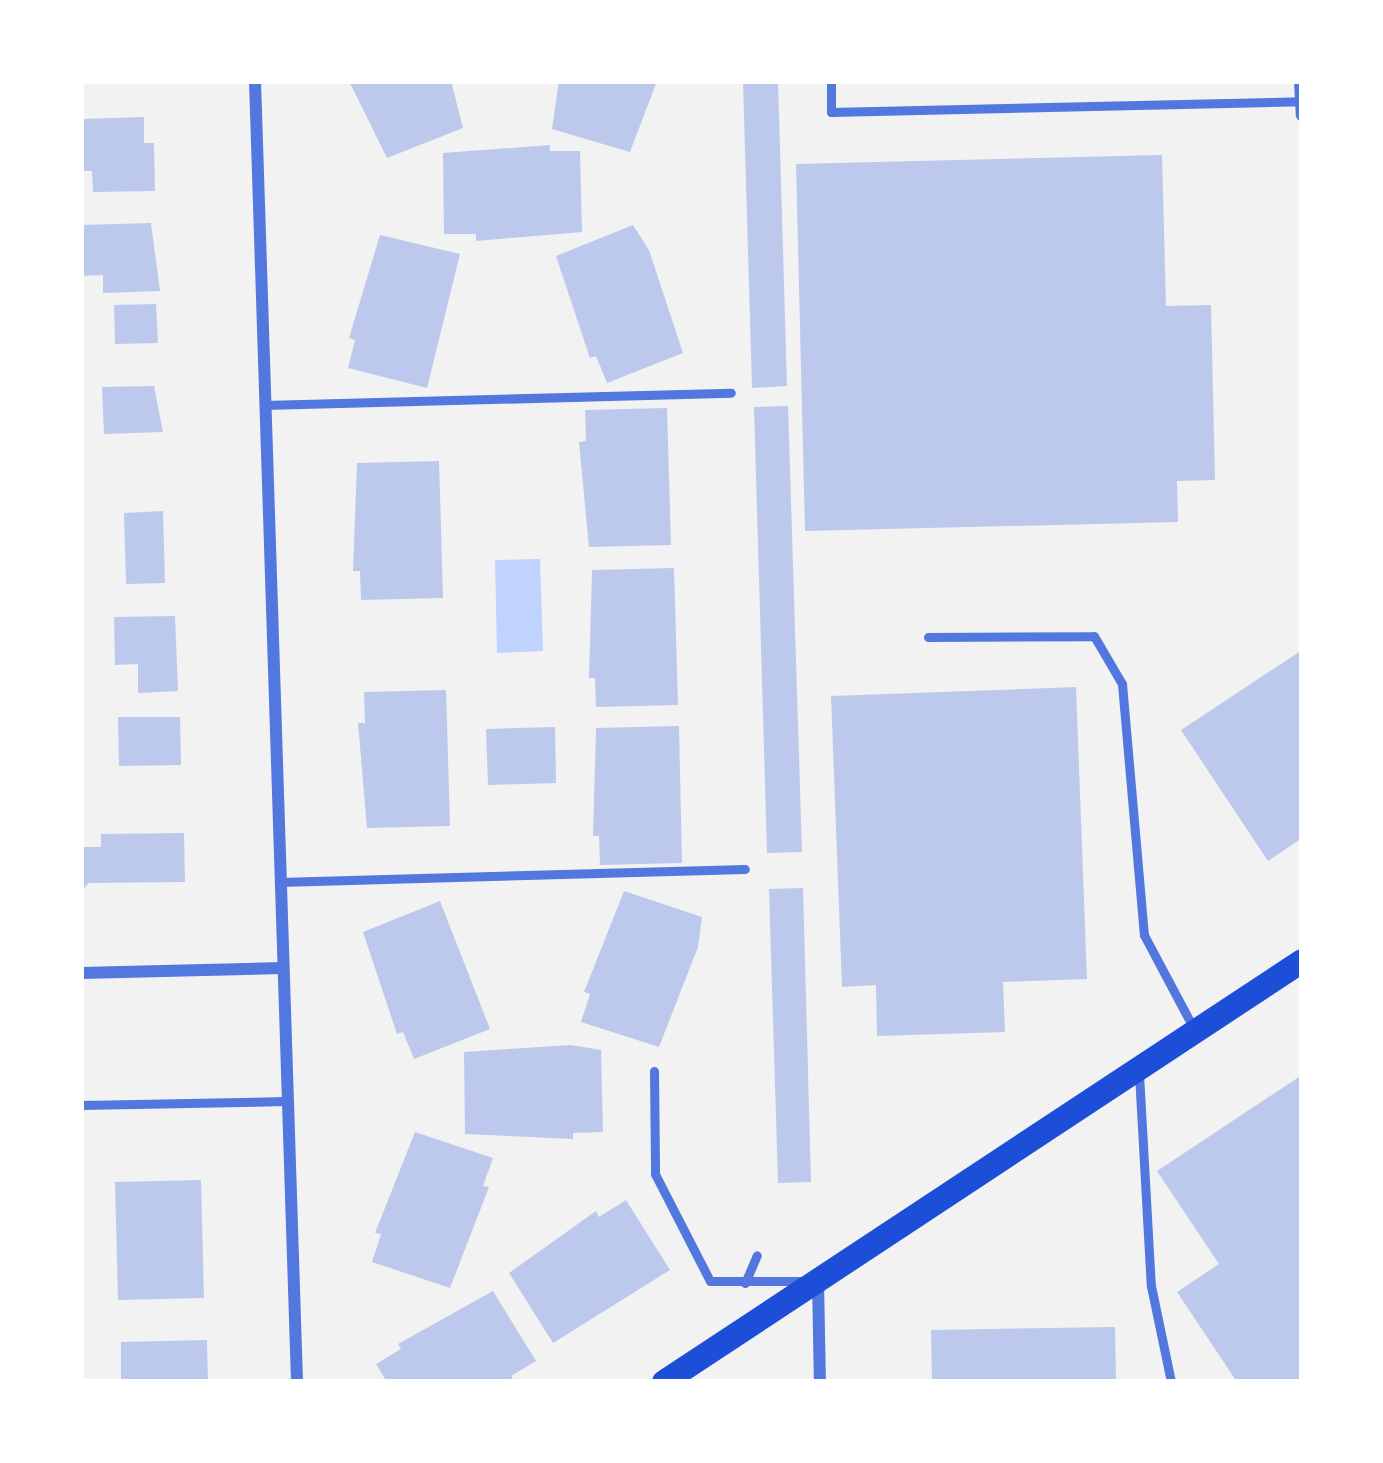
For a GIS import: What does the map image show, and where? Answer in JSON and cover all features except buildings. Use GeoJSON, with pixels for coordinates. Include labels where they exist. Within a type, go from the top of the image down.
{"type":"FeatureCollection","features":[{"type":"Feature","properties":{"kind":"main road"},"geometry":{"type":"LineString","coordinates":[[664,1382],[1302,961]]}},
{"type":"Feature","properties":{"kind":"street"},"geometry":{"type":"LineString","coordinates":[[255,81],[297,1382]]}},
{"type":"Feature","properties":{"kind":"street"},"geometry":{"type":"LineString","coordinates":[[1300,81],[1302,115]]}},
{"type":"Feature","properties":{"kind":"street"},"geometry":{"type":"LineString","coordinates":[[81,973],[282,968]]}},
{"type":"Feature","properties":{"kind":"street"},"geometry":{"type":"LineString","coordinates":[[818,1280],[820,1382]]}},
{"type":"Feature","properties":{"kind":"lane"},"geometry":{"type":"LineString","coordinates":[[830,81],[831,112],[1301,101]]}},
{"type":"Feature","properties":{"kind":"lane"},"geometry":{"type":"LineString","coordinates":[[264,405],[731,393]]}},
{"type":"Feature","properties":{"kind":"lane"},"geometry":{"type":"LineString","coordinates":[[928,637],[1094,636],[1122,684],[1144,935],[1195,1031]]}},
{"type":"Feature","properties":{"kind":"lane"},"geometry":{"type":"LineString","coordinates":[[279,882],[746,869]]}},
{"type":"Feature","properties":{"kind":"lane"},"geometry":{"type":"LineString","coordinates":[[1138,1068],[1150,1286],[1172,1382]]}},
{"type":"Feature","properties":{"kind":"lane"},"geometry":{"type":"LineString","coordinates":[[654,1071],[655,1174],[710,1281],[818,1280]]}},
{"type":"Feature","properties":{"kind":"lane"},"geometry":{"type":"LineString","coordinates":[[81,1106],[286,1101]]}},
{"type":"Feature","properties":{"kind":"lane"},"geometry":{"type":"LineString","coordinates":[[745,1283],[757,1256]]}},
{"type":"Feature","properties":{"kind":"water"},"geometry":{"type":"Polygon","coordinates":[[[540,559],[543,651],[497,653],[495,560],[540,559]]]}}]}
